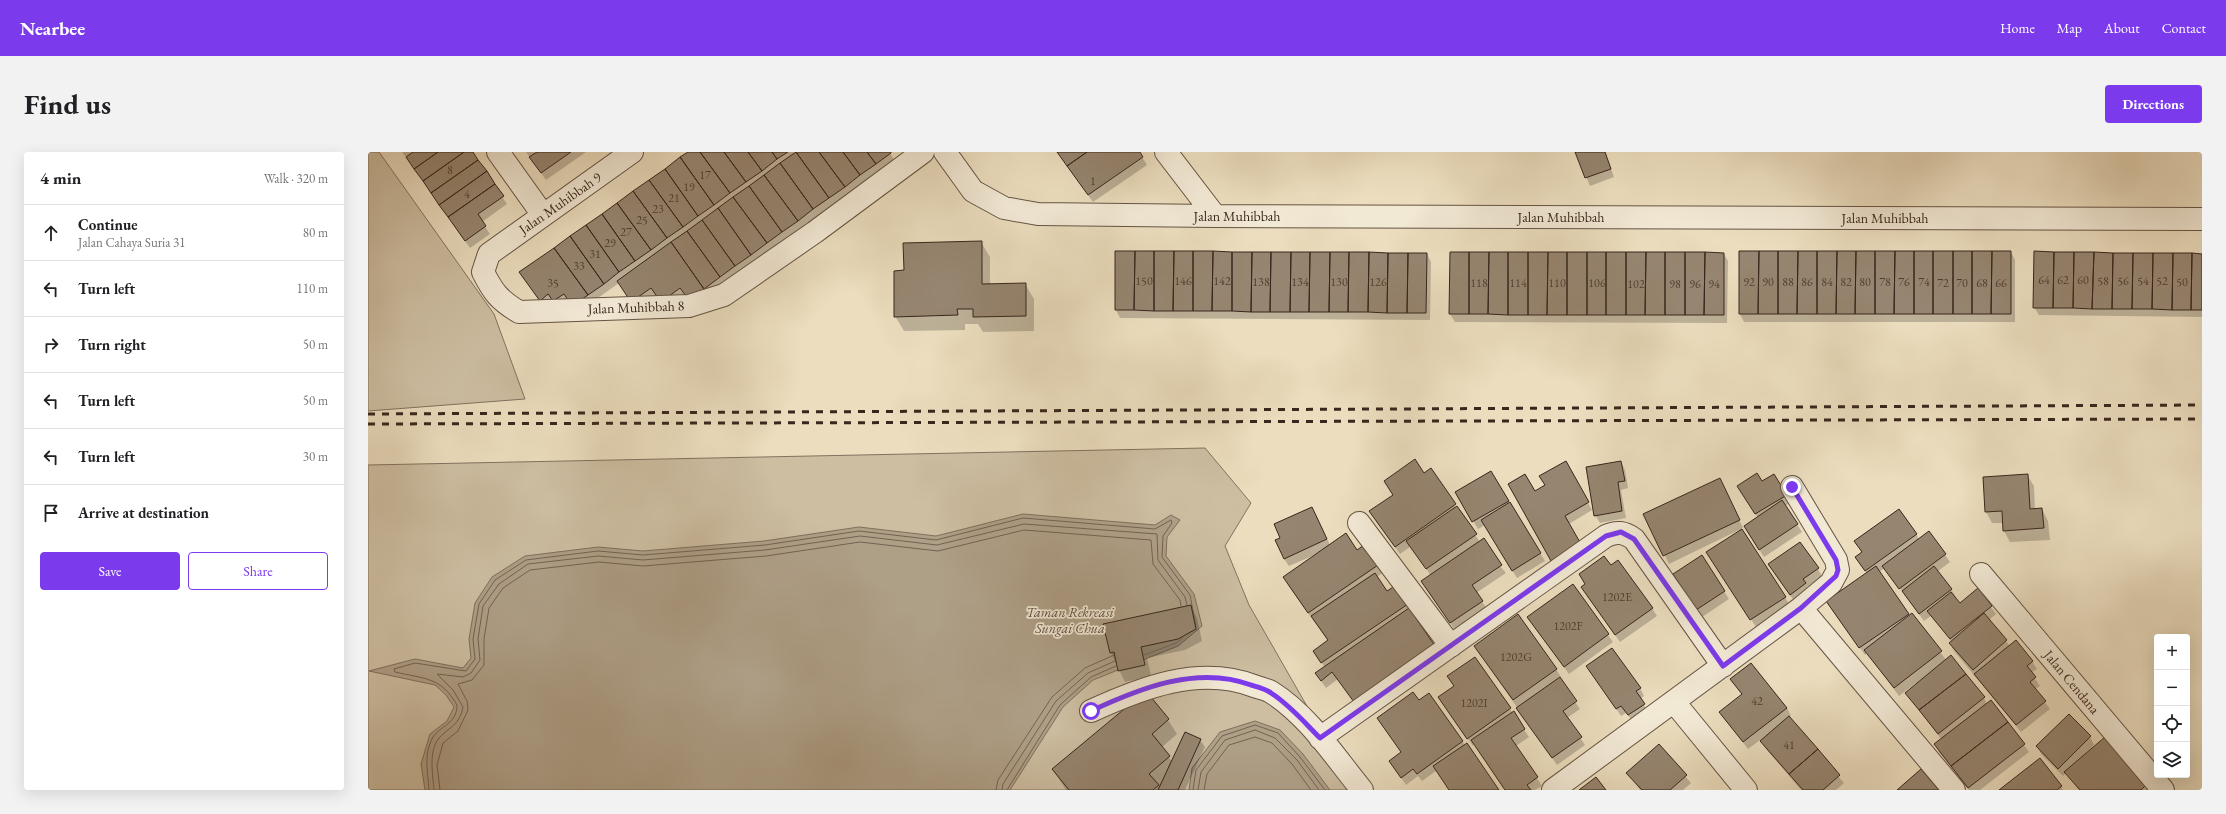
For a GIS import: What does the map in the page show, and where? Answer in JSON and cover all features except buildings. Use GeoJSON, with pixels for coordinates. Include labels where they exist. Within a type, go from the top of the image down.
{"type":"FeatureCollection","features":[{"type":"Feature","properties":{"kind":"street"},"geometry":{"type":"LineString","coordinates":[[498,152],[543,215]]}},
{"type":"Feature","properties":{"kind":"street","name":"Jalan Muhibbah 9"},"geometry":{"type":"LineString","coordinates":[[489,254],[632,152]]}},
{"type":"Feature","properties":{"kind":"street","name":"Jalan Muhibbah 8"},"geometry":{"type":"LineString","coordinates":[[489,254],[483,272],[491,288],[502,302],[518,312],[689,306],[724,295],[815,232],[923,152]]}},
{"type":"Feature","properties":{"kind":"street","name":"Jalan Muhibbah"},"geometry":{"type":"LineString","coordinates":[[945,152],[973,191],[1004,208],[1038,214],[1215,216],[2202,219]]}},
{"type":"Feature","properties":{"kind":"street"},"geometry":{"type":"LineString","coordinates":[[1166,152],[1215,216]]}},
{"type":"Feature","properties":{"kind":"street"},"geometry":{"type":"LineString","coordinates":[[1553,790],[1801,608],[1831,583],[1838,570],[1836,560],[1792,487]]}},
{"type":"Feature","properties":{"kind":"street"},"geometry":{"type":"LineString","coordinates":[[1360,523],[1450,646]]}},
{"type":"Feature","properties":{"kind":"street"},"geometry":{"type":"LineString","coordinates":[[1320,738],[1606,536],[1621,532],[1634,539],[1723,666]]}},
{"type":"Feature","properties":{"kind":"street","name":"Jalan Cendana"},"geometry":{"type":"LineString","coordinates":[[1981,574],[2163,790]]}},
{"type":"Feature","properties":{"kind":"street"},"geometry":{"type":"LineString","coordinates":[[1801,608],[1954,790]]}},
{"type":"Feature","properties":{"kind":"street"},"geometry":{"type":"LineString","coordinates":[[1091,711],[1128,694],[1163,683],[1202,677],[1236,679],[1270,692],[1297,714],[1320,738],[1362,790]]}},
{"type":"Feature","properties":{"kind":"street"},"geometry":{"type":"LineString","coordinates":[[1674,702],[1746,790]]}},
{"type":"Feature","properties":{"kind":"green space"},"geometry":{"type":"Polygon","coordinates":[[[368,152],[379,152],[494,314],[525,399],[368,411],[368,152]]]}},
{"type":"Feature","properties":{"kind":"green space","name":"Taman Rekreasi Sungai Chua"},"geometry":{"type":"Polygon","coordinates":[[[1205,448],[1251,503],[1225,546],[1249,605],[1355,790],[368,790],[368,465],[1205,448]]]}},
{"type":"Feature","properties":{"kind":"water"},"geometry":{"type":"Polygon","coordinates":[[[1023,514],[1155,525],[1171,515],[1180,520],[1167,537],[1166,556],[1194,594],[1202,626],[1178,646],[1093,680],[1063,707],[1010,790],[425,790],[421,764],[430,734],[447,721],[454,707],[446,695],[435,685],[369,671],[415,659],[463,668],[471,658],[469,639],[475,603],[492,577],[525,556],[598,547],[643,551],[764,541],[859,527],[936,536],[1023,514]]]}},
{"type":"Feature","properties":{"kind":"water"},"geometry":{"type":"Polygon","coordinates":[[[1255,721],[1280,730],[1303,754],[1330,790],[1189,790],[1192,768],[1220,732],[1255,721]]]}},
{"type":"Feature","properties":{"kind":"railway"},"geometry":{"type":"LineString","coordinates":[[368,414],[2202,405]]}},
{"type":"Feature","properties":{"kind":"railway"},"geometry":{"type":"LineString","coordinates":[[368,424],[2202,419]]}},
{"type":"Feature","properties":{"kind":"route"},"geometry":{"type":"LineString","coordinates":[[1091,711],[1128,694],[1163,683],[1202,677],[1236,679],[1270,692],[1297,714],[1320,738],[1606,536],[1621,532],[1628,534],[1634,539],[1723,666],[1801,608],[1831,583],[1836,576],[1838,570],[1836,560],[1792,487]]}}]}
